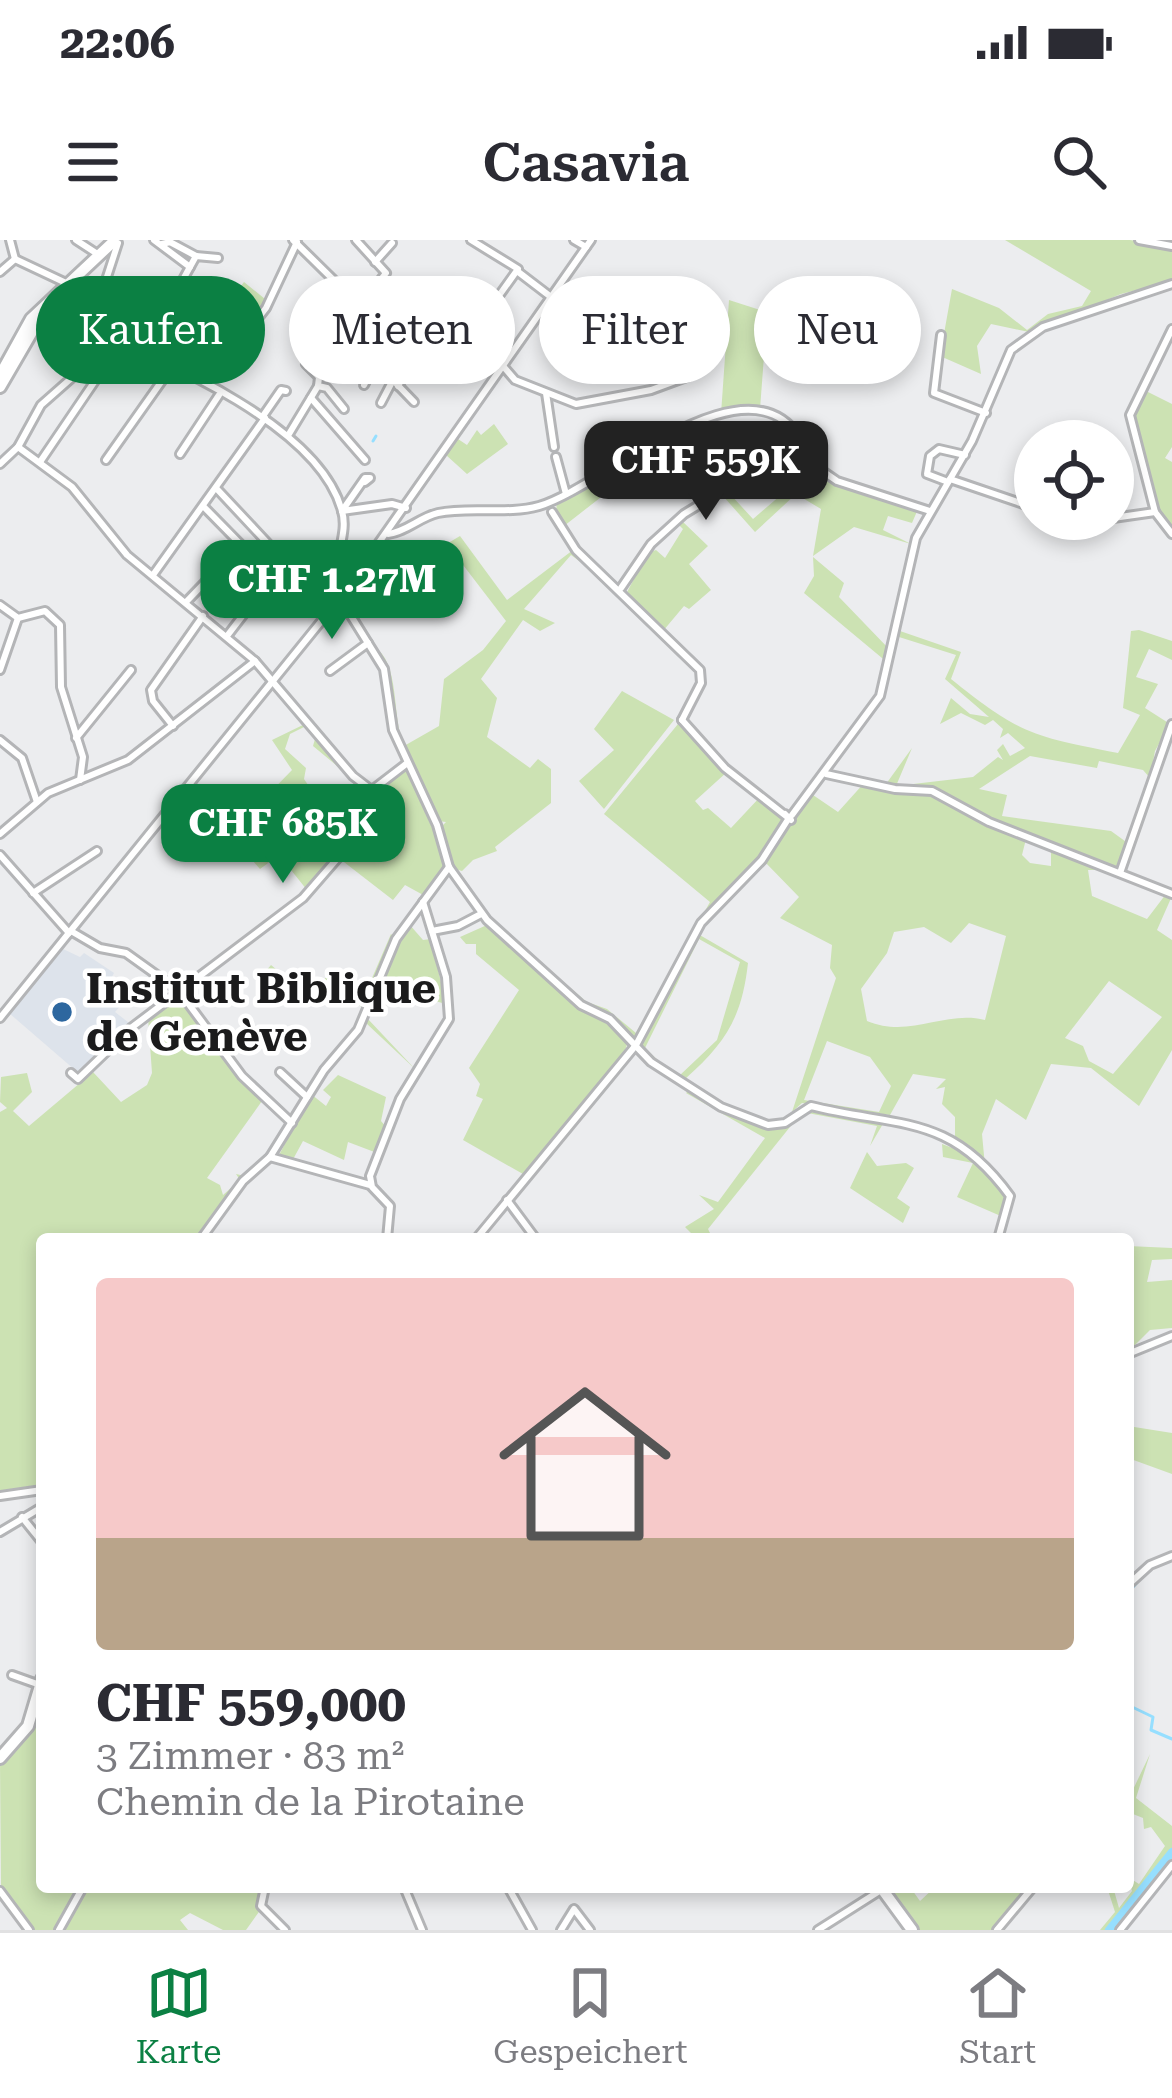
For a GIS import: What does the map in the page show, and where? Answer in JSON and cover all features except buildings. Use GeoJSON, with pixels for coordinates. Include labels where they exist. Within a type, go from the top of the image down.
{"type":"FeatureCollection","features":[{"type":"Feature","properties":{"kind":"main road"},"geometry":{"type":"LineString","coordinates":[[77,276],[116,241]]}},
{"type":"Feature","properties":{"kind":"main road"},"geometry":{"type":"LineString","coordinates":[[0,375],[36,321]]}},
{"type":"Feature","properties":{"kind":"main road"},"geometry":{"type":"LineString","coordinates":[[0,386],[36,321]]}},
{"type":"Feature","properties":{"kind":"main road"},"geometry":{"type":"LineString","coordinates":[[0,1758],[28,1726],[36,1699]]}},
{"type":"Feature","properties":{"kind":"main road"},"geometry":{"type":"LineString","coordinates":[[885,1893],[912,1930]]}},
{"type":"Feature","properties":{"kind":"street"},"geometry":{"type":"LineString","coordinates":[[10,240],[15,260]]}},
{"type":"Feature","properties":{"kind":"street"},"geometry":{"type":"LineString","coordinates":[[76,240],[99,255]]}},
{"type":"Feature","properties":{"kind":"street"},"geometry":{"type":"LineString","coordinates":[[356,240],[384,276]]}},
{"type":"Feature","properties":{"kind":"street"},"geometry":{"type":"LineString","coordinates":[[471,240],[539,288]]}},
{"type":"Feature","properties":{"kind":"street"},"geometry":{"type":"LineString","coordinates":[[566,276],[588,244],[574,240]]}},
{"type":"Feature","properties":{"kind":"street"},"geometry":{"type":"LineString","coordinates":[[1139,240],[1172,246]]}},
{"type":"Feature","properties":{"kind":"street"},"geometry":{"type":"LineString","coordinates":[[107,276],[116,241]]}},
{"type":"Feature","properties":{"kind":"street"},"geometry":{"type":"LineString","coordinates":[[265,309],[297,241],[329,276]]}},
{"type":"Feature","properties":{"kind":"street"},"geometry":{"type":"LineString","coordinates":[[158,242],[165,253],[190,267]]}},
{"type":"Feature","properties":{"kind":"street"},"geometry":{"type":"LineString","coordinates":[[158,242],[218,259]]}},
{"type":"Feature","properties":{"kind":"street"},"geometry":{"type":"LineString","coordinates":[[375,262],[392,243]]}},
{"type":"Feature","properties":{"kind":"street"},"geometry":{"type":"LineString","coordinates":[[185,276],[196,256]]}},
{"type":"Feature","properties":{"kind":"street"},"geometry":{"type":"LineString","coordinates":[[0,272],[15,260]]}},
{"type":"Feature","properties":{"kind":"street"},"geometry":{"type":"LineString","coordinates":[[15,260],[49,276]]}},
{"type":"Feature","properties":{"kind":"street"},"geometry":{"type":"LineString","coordinates":[[513,276],[517,271]]}},
{"type":"Feature","properties":{"kind":"street"},"geometry":{"type":"LineString","coordinates":[[481,1233],[636,1045],[701,923],[762,860],[788,817],[831,771],[886,683],[911,555],[930,511],[986,413],[1004,362],[1022,339],[1051,324],[1172,284]]}},
{"type":"Feature","properties":{"kind":"street"},"geometry":{"type":"LineString","coordinates":[[515,350],[539,316]]}},
{"type":"Feature","properties":{"kind":"street"},"geometry":{"type":"LineString","coordinates":[[1160,524],[1130,411],[1172,329]]}},
{"type":"Feature","properties":{"kind":"street"},"geometry":{"type":"LineString","coordinates":[[941,335],[934,393],[986,413]]}},
{"type":"Feature","properties":{"kind":"street"},"geometry":{"type":"LineString","coordinates":[[515,381],[584,405],[659,384]]}},
{"type":"Feature","properties":{"kind":"street"},"geometry":{"type":"LineString","coordinates":[[0,464],[18,447],[30,418],[67,384]]}},
{"type":"Feature","properties":{"kind":"street"},"geometry":{"type":"LineString","coordinates":[[40,462],[95,384]]}},
{"type":"Feature","properties":{"kind":"street"},"geometry":{"type":"LineString","coordinates":[[106,460],[160,384]]}},
{"type":"Feature","properties":{"kind":"street"},"geometry":{"type":"LineString","coordinates":[[199,384],[289,434],[317,463],[342,511],[337,569],[342,595],[384,669],[391,724],[437,825],[449,867],[481,914],[577,1002],[607,1017],[667,1074],[756,1124],[785,1123],[812,1106],[856,1117],[905,1120],[949,1138],[1010,1195],[1000,1233]]}},
{"type":"Feature","properties":{"kind":"street"},"geometry":{"type":"LineString","coordinates":[[381,403],[395,384]]}},
{"type":"Feature","properties":{"kind":"street"},"geometry":{"type":"LineString","coordinates":[[397,384],[414,402]]}},
{"type":"Feature","properties":{"kind":"street"},"geometry":{"type":"LineString","coordinates":[[0,1018],[342,595],[492,384]]}},
{"type":"Feature","properties":{"kind":"street"},"geometry":{"type":"LineString","coordinates":[[289,434],[319,386],[327,388],[344,410]]}},
{"type":"Feature","properties":{"kind":"street"},"geometry":{"type":"LineString","coordinates":[[153,574],[281,390],[286,391]]}},
{"type":"Feature","properties":{"kind":"street"},"geometry":{"type":"LineString","coordinates":[[546,393],[554,447]]}},
{"type":"Feature","properties":{"kind":"street"},"geometry":{"type":"LineString","coordinates":[[180,454],[219,395]]}},
{"type":"Feature","properties":{"kind":"street"},"geometry":{"type":"LineString","coordinates":[[311,398],[365,460]]}},
{"type":"Feature","properties":{"kind":"street"},"geometry":{"type":"LineString","coordinates":[[388,534],[437,513],[537,507],[644,447],[710,418],[778,412],[799,436],[793,448],[683,514],[651,544],[621,588]]}},
{"type":"Feature","properties":{"kind":"street"},"geometry":{"type":"LineString","coordinates":[[18,447],[81,496],[127,555],[255,662],[353,776],[370,789]]}},
{"type":"Feature","properties":{"kind":"street"},"geometry":{"type":"LineString","coordinates":[[793,448],[802,460],[837,481],[930,511]]}},
{"type":"Feature","properties":{"kind":"street"},"geometry":{"type":"LineString","coordinates":[[965,455],[939,449],[930,455],[927,474],[1014,501]]}},
{"type":"Feature","properties":{"kind":"street"},"geometry":{"type":"LineString","coordinates":[[556,457],[566,494]]}},
{"type":"Feature","properties":{"kind":"street"},"geometry":{"type":"LineString","coordinates":[[342,511],[365,482]]}},
{"type":"Feature","properties":{"kind":"street"},"geometry":{"type":"LineString","coordinates":[[216,488],[274,550]]}},
{"type":"Feature","properties":{"kind":"street"},"geometry":{"type":"LineString","coordinates":[[553,500],[552,512],[578,553],[621,588],[700,670],[701,683],[679,720],[738,779],[788,817]]}},
{"type":"Feature","properties":{"kind":"street"},"geometry":{"type":"LineString","coordinates":[[342,511],[392,504],[406,508]]}},
{"type":"Feature","properties":{"kind":"street"},"geometry":{"type":"LineString","coordinates":[[203,506],[256,560]]}},
{"type":"Feature","properties":{"kind":"street"},"geometry":{"type":"LineString","coordinates":[[537,507],[552,512]]}},
{"type":"Feature","properties":{"kind":"street"},"geometry":{"type":"LineString","coordinates":[[1140,518],[1155,512]]}},
{"type":"Feature","properties":{"kind":"street"},"geometry":{"type":"LineString","coordinates":[[1134,518],[1160,524],[1172,533]]}},
{"type":"Feature","properties":{"kind":"street"},"geometry":{"type":"LineString","coordinates":[[187,601],[212,575]]}},
{"type":"Feature","properties":{"kind":"street"},"geometry":{"type":"LineString","coordinates":[[227,637],[270,580],[286,593]]}},
{"type":"Feature","properties":{"kind":"street"},"geometry":{"type":"LineString","coordinates":[[0,605],[18,618]]}},
{"type":"Feature","properties":{"kind":"street"},"geometry":{"type":"LineString","coordinates":[[18,618],[42,610],[60,625],[61,687],[83,757],[80,780]]}},
{"type":"Feature","properties":{"kind":"street"},"geometry":{"type":"LineString","coordinates":[[173,726],[153,701],[151,690],[203,616]]}},
{"type":"Feature","properties":{"kind":"street"},"geometry":{"type":"LineString","coordinates":[[0,670],[18,618]]}},
{"type":"Feature","properties":{"kind":"street"},"geometry":{"type":"LineString","coordinates":[[330,671],[368,643]]}},
{"type":"Feature","properties":{"kind":"street"},"geometry":{"type":"LineString","coordinates":[[0,833],[37,802],[113,769],[255,662]]}},
{"type":"Feature","properties":{"kind":"street"},"geometry":{"type":"LineString","coordinates":[[76,738],[131,670]]}},
{"type":"Feature","properties":{"kind":"street"},"geometry":{"type":"LineString","coordinates":[[1120,873],[1172,724]]}},
{"type":"Feature","properties":{"kind":"street"},"geometry":{"type":"LineString","coordinates":[[0,740],[22,758],[37,802]]}},
{"type":"Feature","properties":{"kind":"street"},"geometry":{"type":"LineString","coordinates":[[71,1073],[78,1079],[92,1070],[133,1026],[182,994],[226,951],[308,893],[356,837],[348,809],[406,764]]}},
{"type":"Feature","properties":{"kind":"street"},"geometry":{"type":"LineString","coordinates":[[831,771],[890,789],[930,790],[989,823],[1172,894]]}},
{"type":"Feature","properties":{"kind":"street"},"geometry":{"type":"LineString","coordinates":[[186,790],[234,848]]}},
{"type":"Feature","properties":{"kind":"street"},"geometry":{"type":"LineString","coordinates":[[33,893],[97,850]]}},
{"type":"Feature","properties":{"kind":"street"},"geometry":{"type":"LineString","coordinates":[[0,855],[70,932],[126,953],[182,994],[242,1076],[292,1123]]}},
{"type":"Feature","properties":{"kind":"street"},"geometry":{"type":"LineString","coordinates":[[205,1233],[243,1181],[271,1157],[307,1096],[362,1024],[395,940],[449,867]]}},
{"type":"Feature","properties":{"kind":"street"},"geometry":{"type":"LineString","coordinates":[[371,1184],[400,1100],[449,1014],[447,983],[423,902]]}},
{"type":"Feature","properties":{"kind":"street"},"geometry":{"type":"LineString","coordinates":[[432,931],[458,926],[481,914]]}},
{"type":"Feature","properties":{"kind":"street"},"geometry":{"type":"LineString","coordinates":[[280,1072],[307,1096]]}},
{"type":"Feature","properties":{"kind":"street"},"geometry":{"type":"LineString","coordinates":[[271,1157],[371,1184],[390,1206],[388,1233]]}},
{"type":"Feature","properties":{"kind":"street"},"geometry":{"type":"LineString","coordinates":[[507,1200],[532,1233]]}},
{"type":"Feature","properties":{"kind":"street"},"geometry":{"type":"LineString","coordinates":[[1134,1352],[1172,1336]]}},
{"type":"Feature","properties":{"kind":"street"},"geometry":{"type":"LineString","coordinates":[[0,1496],[36,1491]]}},
{"type":"Feature","properties":{"kind":"street"},"geometry":{"type":"LineString","coordinates":[[0,1532],[36,1510]]}},
{"type":"Feature","properties":{"kind":"street"},"geometry":{"type":"LineString","coordinates":[[22,1516],[36,1534]]}},
{"type":"Feature","properties":{"kind":"street"},"geometry":{"type":"LineString","coordinates":[[1134,1580],[1150,1565],[1172,1556]]}},
{"type":"Feature","properties":{"kind":"street"},"geometry":{"type":"LineString","coordinates":[[12,1675],[36,1681]]}},
{"type":"Feature","properties":{"kind":"street"},"geometry":{"type":"LineString","coordinates":[[1120,1930],[1172,1865]]}},
{"type":"Feature","properties":{"kind":"street"},"geometry":{"type":"LineString","coordinates":[[0,1891],[29,1930]]}},
{"type":"Feature","properties":{"kind":"street"},"geometry":{"type":"LineString","coordinates":[[59,1930],[80,1893]]}},
{"type":"Feature","properties":{"kind":"street"},"geometry":{"type":"LineString","coordinates":[[263,1893],[260,1906],[285,1930]]}},
{"type":"Feature","properties":{"kind":"street"},"geometry":{"type":"LineString","coordinates":[[407,1893],[422,1930]]}},
{"type":"Feature","properties":{"kind":"street"},"geometry":{"type":"LineString","coordinates":[[511,1893],[532,1930]]}},
{"type":"Feature","properties":{"kind":"street"},"geometry":{"type":"LineString","coordinates":[[818,1930],[874,1893]]}},
{"type":"Feature","properties":{"kind":"street"},"geometry":{"type":"LineString","coordinates":[[998,1930],[1028,1893]]}},
{"type":"Feature","properties":{"kind":"street"},"geometry":{"type":"LineString","coordinates":[[561,1930],[575,1909],[590,1930]]}},
{"type":"Feature","properties":{"kind":"shaded area","name":"Institut Biblique de Genève"},"geometry":{"type":"Polygon","coordinates":[[[61,948],[80,957],[84,953],[114,973],[112,977],[131,994],[115,1012],[133,1026],[82,1076],[9,1013],[61,948]]]}},
{"type":"Feature","properties":{"kind":"green space"},"geometry":{"type":"Polygon","coordinates":[[[1005,240],[1130,240],[1172,247],[1172,281],[1121,294],[1029,332],[991,324],[977,346],[981,374],[940,356],[952,289],[999,308],[1027,330],[1048,314],[1082,306],[1091,291],[1005,240]]]}},
{"type":"Feature","properties":{"kind":"green space"},"geometry":{"type":"Polygon","coordinates":[[[730,300],[754,308],[754,384],[762,384],[760,409],[721,414],[723,384],[730,384],[730,300]]]}},
{"type":"Feature","properties":{"kind":"green space"},"geometry":{"type":"Polygon","coordinates":[[[1140,388],[1172,404],[1172,447],[1165,458],[1172,462],[1172,530],[1159,518],[1132,416],[1140,388]]]}},
{"type":"Feature","properties":{"kind":"green space"},"geometry":{"type":"Polygon","coordinates":[[[494,424],[508,444],[467,474],[446,455],[458,439],[467,445],[477,430],[481,435],[494,424]]]}},
{"type":"Feature","properties":{"kind":"green space"},"geometry":{"type":"Polygon","coordinates":[[[666,438],[669,444],[564,526],[556,513],[557,500],[627,466],[633,456],[666,438]]]}},
{"type":"Feature","properties":{"kind":"green space"},"geometry":{"type":"Polygon","coordinates":[[[810,470],[918,509],[912,523],[888,516],[883,530],[911,544],[854,527],[813,556],[821,509],[796,494],[755,532],[723,496],[682,521],[708,546],[689,564],[711,590],[689,609],[684,606],[663,631],[627,592],[648,553],[656,550],[665,558],[683,529],[676,522],[757,471],[730,494],[753,519],[810,470]]]}},
{"type":"Feature","properties":{"kind":"green space"},"geometry":{"type":"Polygon","coordinates":[[[460,536],[507,600],[573,550],[604,579],[571,555],[524,609],[555,623],[540,631],[523,620],[481,679],[497,698],[487,737],[530,768],[538,759],[551,769],[551,803],[495,847],[497,851],[473,860],[462,871],[455,869],[441,827],[446,822],[438,821],[401,745],[385,673],[373,646],[388,664],[404,746],[439,726],[444,679],[483,650],[506,621],[450,548],[430,561],[433,552],[460,536]]]}},
{"type":"Feature","properties":{"kind":"green space"},"geometry":{"type":"Polygon","coordinates":[[[813,557],[844,583],[839,597],[890,650],[888,663],[804,593],[814,576],[813,557]]]}},
{"type":"Feature","properties":{"kind":"green space"},"geometry":{"type":"Polygon","coordinates":[[[900,631],[961,652],[951,679],[1012,723],[1046,737],[1118,753],[1140,715],[1123,708],[1131,631],[1172,641],[1172,660],[1149,649],[1136,677],[1158,684],[1145,708],[1170,724],[1155,751],[1150,778],[1143,770],[1099,761],[1097,768],[1030,756],[979,789],[1007,795],[1002,816],[1111,831],[1129,844],[1119,866],[1109,867],[974,814],[931,789],[900,786],[973,777],[998,757],[1003,760],[997,750],[1003,744],[1010,756],[1025,748],[1008,733],[1000,738],[1003,729],[993,720],[985,725],[961,713],[940,724],[951,698],[970,714],[989,717],[945,679],[956,655],[899,637],[900,631]]]}},
{"type":"Feature","properties":{"kind":"green space"},"geometry":{"type":"Polygon","coordinates":[[[622,691],[674,720],[604,809],[579,781],[614,750],[594,729],[622,691]]]}},
{"type":"Feature","properties":{"kind":"green space"},"geometry":{"type":"Polygon","coordinates":[[[307,723],[342,770],[313,746],[315,739],[306,726],[290,734],[285,749],[306,768],[304,779],[330,817],[327,809],[343,796],[350,804],[342,811],[356,832],[307,890],[279,855],[260,869],[253,861],[267,849],[258,838],[240,851],[234,845],[254,823],[249,814],[292,770],[272,740],[307,723]]]}},
{"type":"Feature","properties":{"kind":"green space"},"geometry":{"type":"Polygon","coordinates":[[[678,724],[727,772],[695,801],[703,810],[708,808],[731,828],[760,797],[782,814],[784,825],[756,864],[700,921],[636,1039],[588,1002],[607,1009],[636,1033],[710,902],[604,814],[678,724]]]}},
{"type":"Feature","properties":{"kind":"green space"},"geometry":{"type":"Polygon","coordinates":[[[912,748],[896,785],[886,784],[912,748]]]}},
{"type":"Feature","properties":{"kind":"green space"},"geometry":{"type":"Polygon","coordinates":[[[406,768],[447,862],[425,896],[405,885],[393,900],[340,859],[360,832],[350,810],[406,768]]]}},
{"type":"Feature","properties":{"kind":"green space"},"geometry":{"type":"Polygon","coordinates":[[[865,782],[933,794],[1026,839],[1022,855],[1030,863],[1051,866],[1051,849],[1105,870],[1088,870],[1092,896],[1147,919],[1166,894],[1172,896],[1157,930],[1172,940],[1172,1050],[1139,1106],[1091,1068],[1051,1064],[1026,1120],[996,1099],[982,1134],[985,1166],[955,1140],[955,1117],[942,1104],[945,1087],[936,1089],[946,1079],[913,1074],[890,1115],[802,1103],[792,1112],[836,978],[830,968],[832,945],[780,918],[799,897],[764,861],[813,795],[838,812],[865,782]],[[969,923],[951,943],[924,927],[894,932],[887,953],[861,989],[867,1021],[898,1027],[955,1018],[985,1020],[1006,936],[969,923]],[[1109,981],[1065,1038],[1083,1046],[1089,1061],[1113,1074],[1162,1017],[1109,981]],[[827,1041],[804,1100],[879,1112],[891,1086],[870,1057],[827,1041]]]}},
{"type":"Feature","properties":{"kind":"green space"},"geometry":{"type":"Polygon","coordinates":[[[409,924],[423,940],[431,939],[446,1004],[380,986],[367,1018],[415,1069],[366,1023],[366,1017],[396,942],[409,924]]]}},
{"type":"Feature","properties":{"kind":"green space"},"geometry":{"type":"Polygon","coordinates":[[[487,925],[537,972],[629,1039],[623,1056],[523,1174],[463,1140],[483,1099],[476,1096],[480,1084],[469,1068],[519,990],[476,954],[476,944],[466,944],[460,937],[487,925]]]}},
{"type":"Feature","properties":{"kind":"green space"},"geometry":{"type":"Polygon","coordinates":[[[391,934],[394,937],[365,1009],[349,999],[344,1004],[325,984],[295,1007],[260,978],[271,965],[306,994],[328,976],[363,999],[391,934]]]}},
{"type":"Feature","properties":{"kind":"green space"},"geometry":{"type":"Polygon","coordinates":[[[698,934],[748,963],[742,998],[730,1027],[685,1079],[678,1077],[717,1040],[740,962],[699,939],[645,1048],[667,1069],[639,1047],[698,934]]]}},
{"type":"Feature","properties":{"kind":"green space"},"geometry":{"type":"Polygon","coordinates":[[[179,997],[262,1101],[207,1178],[220,1185],[223,1195],[240,1180],[236,1174],[245,1176],[202,1233],[36,1233],[36,1488],[0,1494],[0,1112],[7,1108],[0,1102],[1,1077],[27,1073],[32,1092],[13,1111],[29,1126],[93,1072],[121,1102],[147,1085],[152,1073],[148,1017],[179,997]]]}},
{"type":"Feature","properties":{"kind":"green space"},"geometry":{"type":"Polygon","coordinates":[[[338,1075],[386,1097],[381,1121],[387,1128],[377,1153],[348,1142],[344,1160],[303,1141],[291,1163],[277,1159],[311,1094],[326,1106],[331,1097],[323,1090],[338,1075]]]}},
{"type":"Feature","properties":{"kind":"green space"},"geometry":{"type":"Polygon","coordinates":[[[691,1088],[746,1122],[790,1126],[806,1107],[884,1122],[870,1146],[877,1126],[802,1112],[708,1229],[710,1233],[691,1233],[685,1227],[714,1209],[699,1195],[718,1202],[765,1138],[686,1093],[691,1088]]]}},
{"type":"Feature","properties":{"kind":"green space"},"geometry":{"type":"Polygon","coordinates":[[[942,1144],[968,1154],[1007,1195],[1003,1217],[957,1197],[973,1163],[943,1157],[942,1144]]]}},
{"type":"Feature","properties":{"kind":"green space"},"geometry":{"type":"Polygon","coordinates":[[[867,1152],[877,1166],[906,1163],[914,1168],[897,1198],[910,1207],[903,1223],[850,1188],[867,1152]]]}},
{"type":"Feature","properties":{"kind":"green space"},"geometry":{"type":"Polygon","coordinates":[[[1134,1246],[1172,1248],[1172,1259],[1152,1260],[1147,1282],[1172,1280],[1172,1328],[1150,1330],[1134,1346],[1134,1246]]]}},
{"type":"Feature","properties":{"kind":"green space"},"geometry":{"type":"Polygon","coordinates":[[[1134,1427],[1172,1433],[1172,1474],[1134,1460],[1134,1427]]]}},
{"type":"Feature","properties":{"kind":"green space"},"geometry":{"type":"Polygon","coordinates":[[[36,1710],[36,1893],[78,1893],[58,1930],[31,1930],[1,1887],[0,1762],[29,1733],[36,1710]]]}},
{"type":"Feature","properties":{"kind":"green space"},"geometry":{"type":"Polygon","coordinates":[[[1150,1754],[1136,1798],[1172,1826],[1172,1862],[1117,1930],[1100,1930],[1115,1912],[1109,1893],[1115,1893],[1119,1908],[1134,1893],[1134,1881],[1139,1884],[1165,1846],[1151,1827],[1144,1829],[1143,1818],[1134,1814],[1134,1787],[1150,1754]]]}},
{"type":"Feature","properties":{"kind":"green space"},"geometry":{"type":"Polygon","coordinates":[[[83,1893],[262,1893],[261,1909],[246,1930],[223,1930],[190,1913],[180,1920],[188,1930],[61,1930],[83,1893]]]}},
{"type":"Feature","properties":{"kind":"green space"},"geometry":{"type":"Polygon","coordinates":[[[891,1893],[914,1893],[920,1901],[929,1893],[1024,1893],[994,1930],[917,1930],[891,1893]]]}},
{"type":"Feature","properties":{"kind":"waterway"},"geometry":{"type":"LineString","coordinates":[[373,441],[376,436]]}},
{"type":"Feature","properties":{"kind":"waterway"},"geometry":{"type":"LineString","coordinates":[[1134,1586],[1145,1573]]}},
{"type":"Feature","properties":{"kind":"waterway"},"geometry":{"type":"LineString","coordinates":[[1134,1708],[1153,1717],[1151,1730],[1172,1739]]}},
{"type":"Feature","properties":{"kind":"waterway"},"geometry":{"type":"LineString","coordinates":[[1109,1930],[1172,1852]]}},
{"type":"Feature","properties":{"kind":"place","name":"Institut Biblique de Genève"},"geometry":{"type":"Point","coordinates":[62,1012]}}]}
